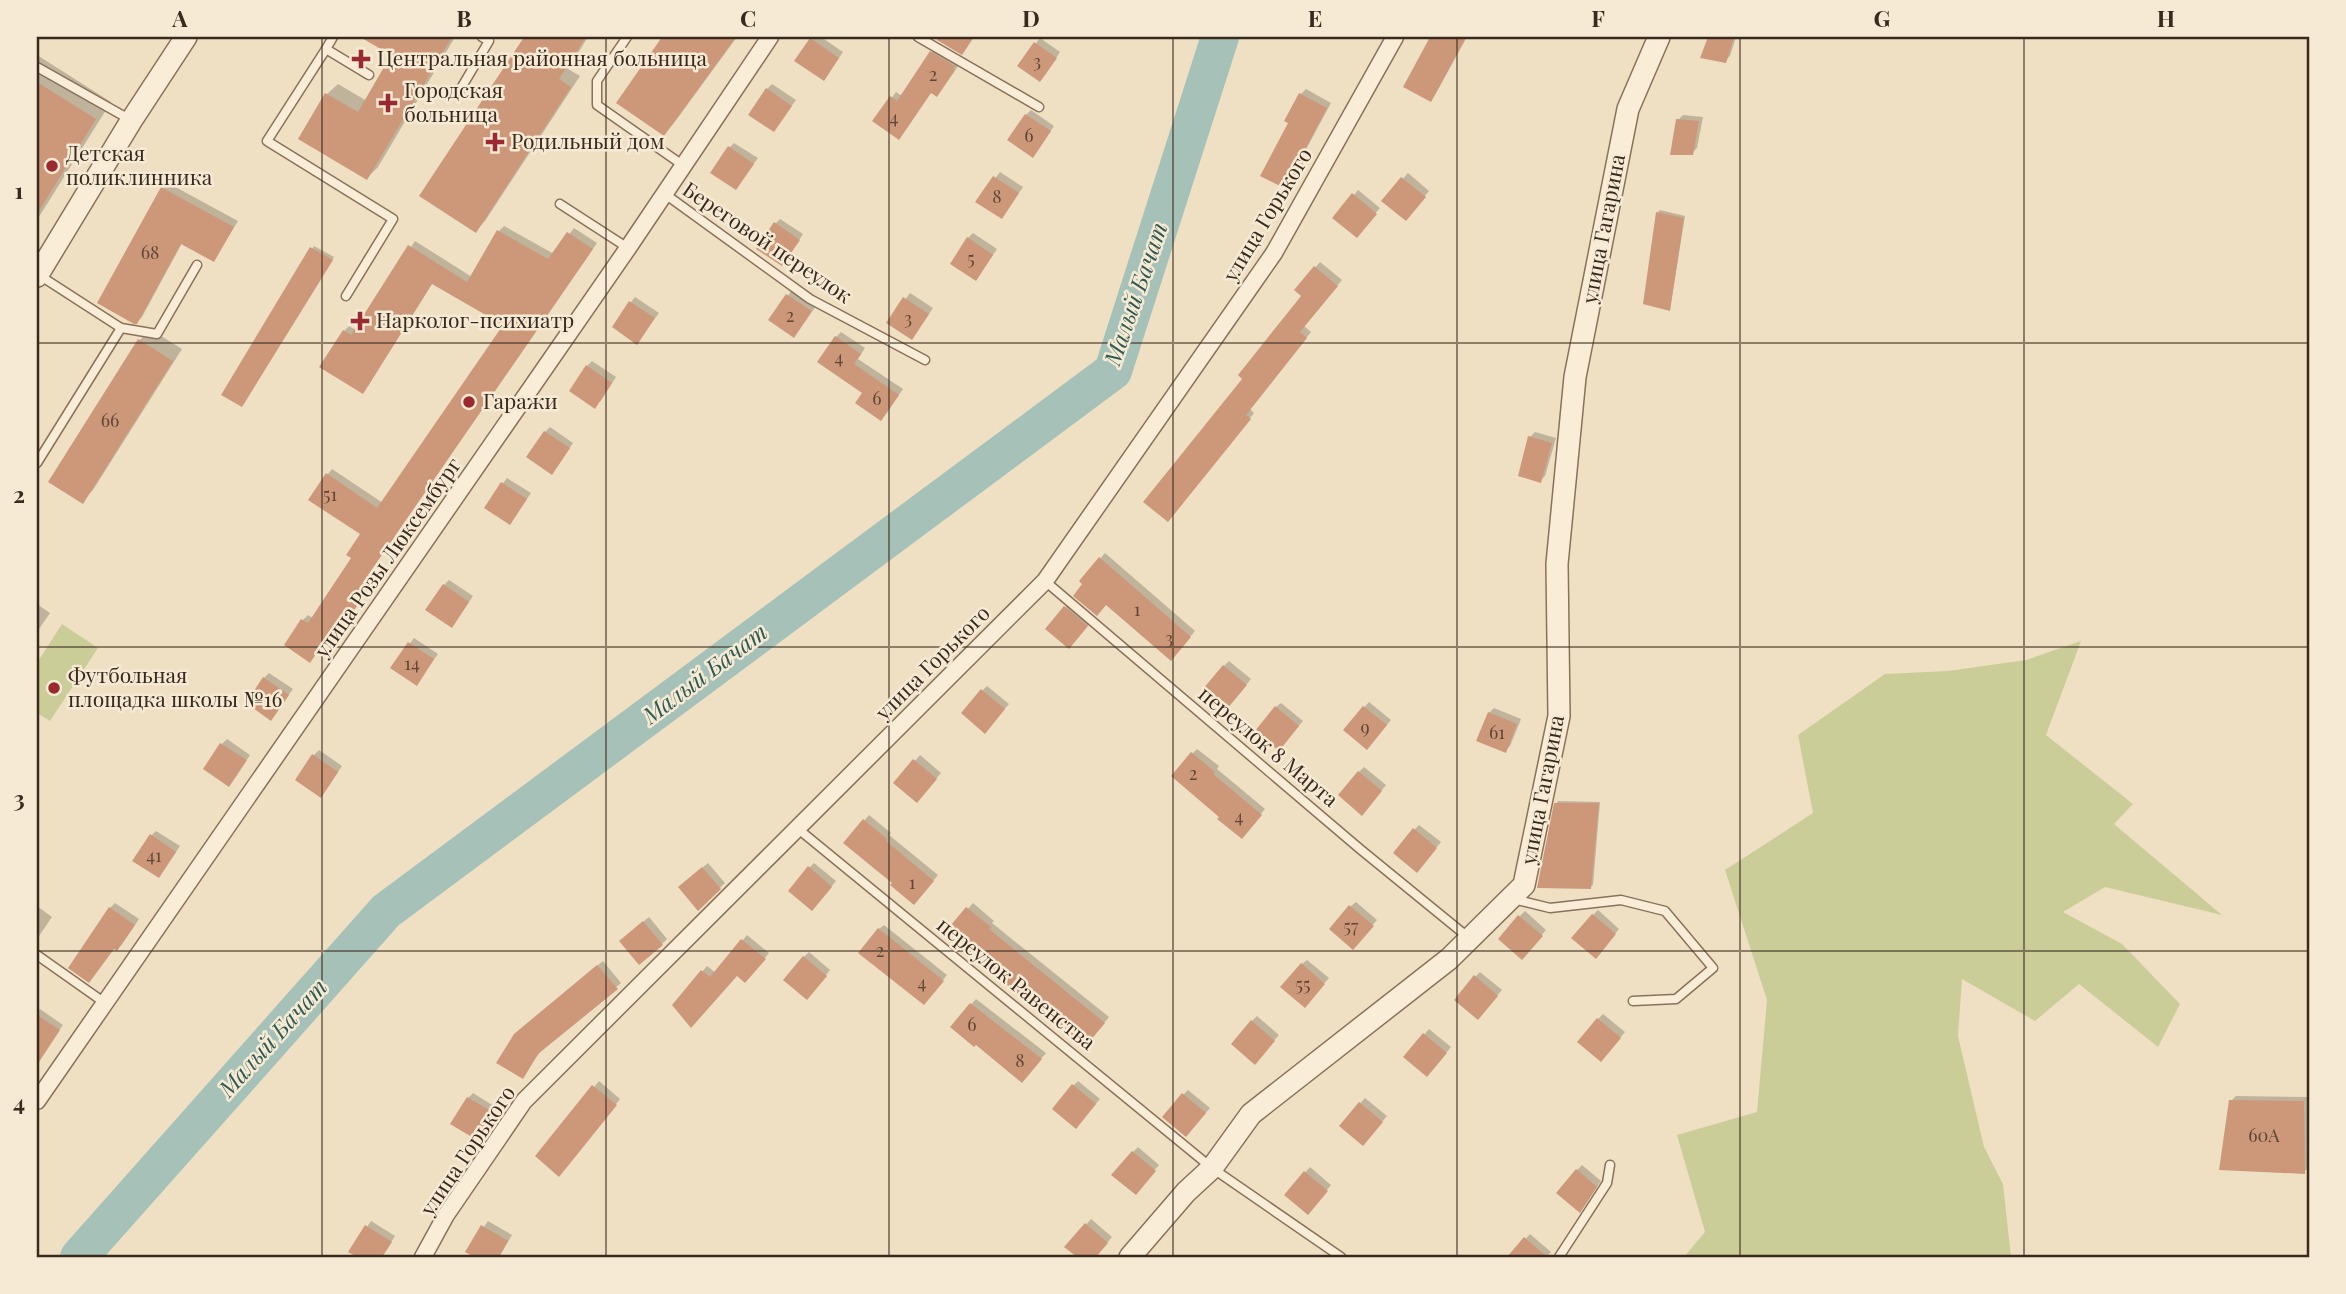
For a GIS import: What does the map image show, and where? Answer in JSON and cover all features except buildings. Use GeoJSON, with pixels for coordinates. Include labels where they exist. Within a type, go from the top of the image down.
{"type":"FeatureCollection","features":[{"type":"Feature","properties":{"kind":"street"},"geometry":{"type":"LineString","coordinates":[[37,274],[186,37]]}},
{"type":"Feature","properties":{"kind":"street","name":"улица Розы Люксембург"},"geometry":{"type":"LineString","coordinates":[[37,1101],[628,248],[770,37]]}},
{"type":"Feature","properties":{"kind":"street","name":"улица Горького"},"geometry":{"type":"LineString","coordinates":[[423,1257],[446,1215],[524,1101],[1045,581],[1274,253],[1395,37]]}},
{"type":"Feature","properties":{"kind":"street","name":"улица Гагарина"},"geometry":{"type":"LineString","coordinates":[[1130,1257],[1186,1192],[1212,1168],[1251,1114],[1449,958],[1524,885],[1559,716],[1557,564],[1575,376],[1628,109],[1659,37]]}},
{"type":"Feature","properties":{"kind":"lane"},"geometry":{"type":"LineString","coordinates":[[333,37],[267,141],[393,219],[346,296]]}},
{"type":"Feature","properties":{"kind":"lane"},"geometry":{"type":"LineString","coordinates":[[457,95],[489,41],[482,37]]}},
{"type":"Feature","properties":{"kind":"lane"},"geometry":{"type":"LineString","coordinates":[[627,37],[597,81],[597,105],[684,166]]}},
{"type":"Feature","properties":{"kind":"lane"},"geometry":{"type":"LineString","coordinates":[[918,37],[1039,107]]}},
{"type":"Feature","properties":{"kind":"lane"},"geometry":{"type":"LineString","coordinates":[[326,49],[369,75]]}},
{"type":"Feature","properties":{"kind":"lane"},"geometry":{"type":"LineString","coordinates":[[37,67],[131,121]]}},
{"type":"Feature","properties":{"kind":"lane","name":"Береговой переулок"},"geometry":{"type":"LineString","coordinates":[[665,194],[810,299],[925,360]]}},
{"type":"Feature","properties":{"kind":"lane"},"geometry":{"type":"LineString","coordinates":[[560,204],[628,248]]}},
{"type":"Feature","properties":{"kind":"lane"},"geometry":{"type":"LineString","coordinates":[[37,274],[121,328],[157,334],[197,265]]}},
{"type":"Feature","properties":{"kind":"lane"},"geometry":{"type":"LineString","coordinates":[[37,463],[121,328]]}},
{"type":"Feature","properties":{"kind":"lane","name":"переулок 8 Марта"},"geometry":{"type":"LineString","coordinates":[[1045,581],[1470,939]]}},
{"type":"Feature","properties":{"kind":"lane","name":"переулок Равенства"},"geometry":{"type":"LineString","coordinates":[[797,828],[1212,1168],[1341,1257]]}},
{"type":"Feature","properties":{"kind":"lane"},"geometry":{"type":"LineString","coordinates":[[1510,899],[1550,908],[1621,900],[1665,911],[1713,968],[1676,999],[1633,1001]]}},
{"type":"Feature","properties":{"kind":"lane"},"geometry":{"type":"LineString","coordinates":[[37,955],[105,1003]]}},
{"type":"Feature","properties":{"kind":"lane"},"geometry":{"type":"LineString","coordinates":[[1559,1257],[1607,1183],[1610,1165]]}},
{"type":"Feature","properties":{"kind":"green space","name":"Футбольная площадка школы №16"},"geometry":{"type":"Polygon","coordinates":[[[62,624],[98,648],[50,721],[37,713],[37,663],[62,624]]]}},
{"type":"Feature","properties":{"kind":"green space"},"geometry":{"type":"Polygon","coordinates":[[[2081,641],[2046,735],[2133,804],[2114,824],[2222,915],[2105,887],[2063,912],[2122,944],[2180,1004],[2158,1047],[2079,984],[2035,1021],[1962,979],[1958,1036],[1984,1147],[2003,1184],[2011,1257],[1684,1257],[1705,1232],[1677,1135],[1757,1112],[1767,1000],[1725,870],[1813,813],[1798,735],[1885,674],[1948,671],[2026,660],[2081,641]]]}},
{"type":"Feature","properties":{"kind":"waterway","name":"Малый Бачат"},"geometry":{"type":"LineString","coordinates":[[79,1257],[386,911],[1113,371],[1220,37]]}},
{"type":"Feature","properties":{"kind":"place","name":"Центральная районная больница"},"geometry":{"type":"Point","coordinates":[361,59]}},
{"type":"Feature","properties":{"kind":"place","name":"Городская больница"},"geometry":{"type":"Point","coordinates":[388,103]}},
{"type":"Feature","properties":{"kind":"place","name":"Родильный дом"},"geometry":{"type":"Point","coordinates":[495,142]}},
{"type":"Feature","properties":{"kind":"place","name":"Детская поликлинника"},"geometry":{"type":"Point","coordinates":[52,166]}},
{"type":"Feature","properties":{"kind":"place","name":"Нарколог-психиатр"},"geometry":{"type":"Point","coordinates":[360,321]}},
{"type":"Feature","properties":{"kind":"place","name":"Гаражи"},"geometry":{"type":"Point","coordinates":[469,402]}},
{"type":"Feature","properties":{"kind":"place","name":"Футбольная площадка школы №16"},"geometry":{"type":"Point","coordinates":[54,688]}}]}
